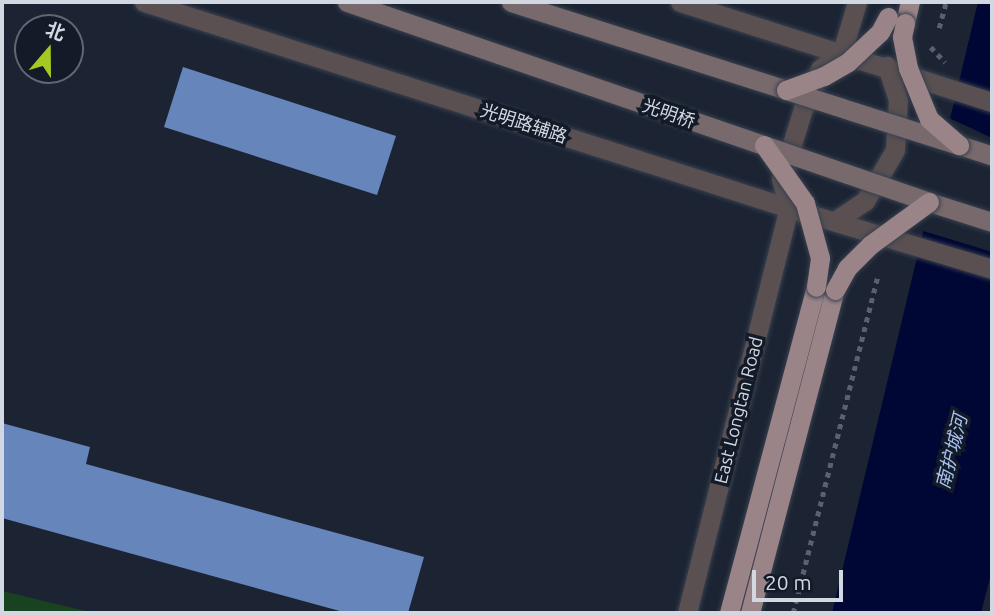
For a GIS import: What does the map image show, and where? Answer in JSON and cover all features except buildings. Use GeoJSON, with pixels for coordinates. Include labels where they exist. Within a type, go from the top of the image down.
{"type":"FeatureCollection","features":[{"type":"Feature","properties":{"kind":"highway"},"geometry":{"type":"LineString","coordinates":[[786,90],[824,76],[848,62],[910,2]]}},
{"type":"Feature","properties":{"kind":"highway"},"geometry":{"type":"LineString","coordinates":[[895,14],[908,68],[929,119],[959,145]]}},
{"type":"Feature","properties":{"kind":"highway"},"geometry":{"type":"LineString","coordinates":[[750,613],[826,288],[805,203],[764,145]]}},
{"type":"Feature","properties":{"kind":"highway"},"geometry":{"type":"LineString","coordinates":[[729,613],[826,288],[870,245],[929,202]]}},
{"type":"Feature","properties":{"kind":"main road","name":"光明桥"},"geometry":{"type":"LineString","coordinates":[[347,2],[992,222]]}},
{"type":"Feature","properties":{"kind":"main road"},"geometry":{"type":"LineString","coordinates":[[511,2],[992,156]]}},
{"type":"Feature","properties":{"kind":"street","name":"光明路辅路"},"geometry":{"type":"LineString","coordinates":[[144,2],[789,208],[992,269]]}},
{"type":"Feature","properties":{"kind":"street"},"geometry":{"type":"LineString","coordinates":[[680,2],[887,65],[992,102]]}},
{"type":"Feature","properties":{"kind":"street"},"geometry":{"type":"LineString","coordinates":[[789,208],[781,179],[803,109],[820,69],[842,52],[858,2]]}},
{"type":"Feature","properties":{"kind":"street"},"geometry":{"type":"LineString","coordinates":[[835,221],[865,201],[895,150],[898,100],[887,65]]}},
{"type":"Feature","properties":{"kind":"street","name":"East Longtan Road"},"geometry":{"type":"LineString","coordinates":[[687,613],[789,208]]}},
{"type":"Feature","properties":{"kind":"path"},"geometry":{"type":"LineString","coordinates":[[939,28],[946,2]]}},
{"type":"Feature","properties":{"kind":"path"},"geometry":{"type":"LineString","coordinates":[[923,40],[945,62]]}},
{"type":"Feature","properties":{"kind":"path"},"geometry":{"type":"LineString","coordinates":[[793,613],[879,270]]}},
{"type":"Feature","properties":{"kind":"green space"},"geometry":{"type":"Polygon","coordinates":[[[2,591],[94,613],[2,613],[2,591]]]}},
{"type":"Feature","properties":{"kind":"water","name":"南护城河"},"geometry":{"type":"Polygon","coordinates":[[[978,2],[992,2],[992,570],[981,613],[832,613],[978,2]]]}},
{"type":"Feature","properties":{"kind":"pier"},"geometry":{"type":"Polygon","coordinates":[[[947,117],[992,138],[992,252],[920,230],[947,117]]]}}]}
